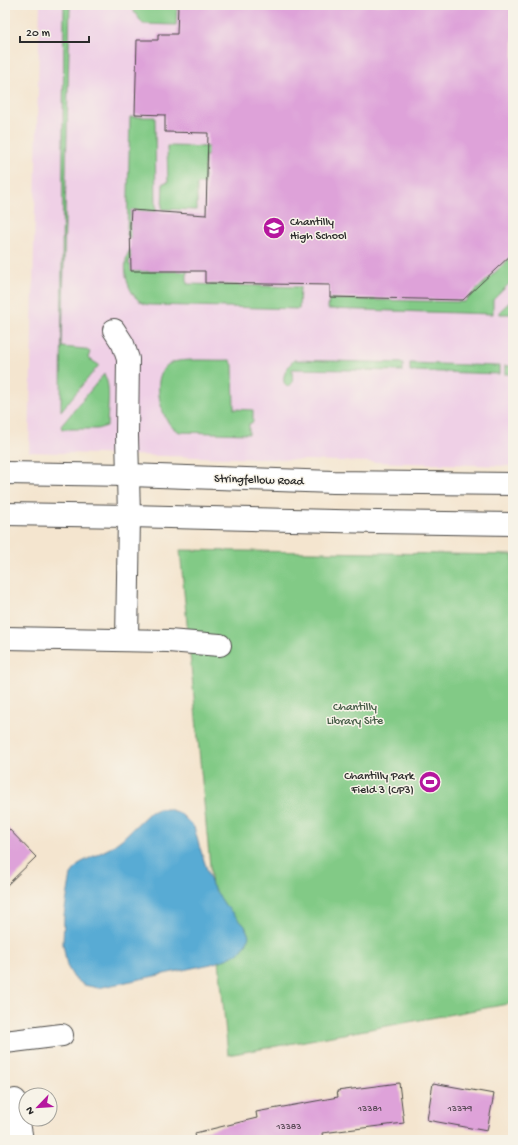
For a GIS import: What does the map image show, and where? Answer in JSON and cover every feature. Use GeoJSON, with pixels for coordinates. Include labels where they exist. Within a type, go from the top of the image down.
{"type":"FeatureCollection","features":[{"type":"Feature","properties":{"kind":"main road"},"geometry":{"type":"LineString","coordinates":[[114,330],[123,344],[128,359],[127,436],[129,516],[127,640]]}},
{"type":"Feature","properties":{"kind":"main road","name":"Stringfellow Road"},"geometry":{"type":"LineString","coordinates":[[5,473],[128,475],[332,482],[513,484]]}},
{"type":"Feature","properties":{"kind":"main road"},"geometry":{"type":"LineString","coordinates":[[5,514],[513,524]]}},
{"type":"Feature","properties":{"kind":"main road"},"geometry":{"type":"LineString","coordinates":[[5,638],[127,640],[220,645]]}},
{"type":"Feature","properties":{"kind":"main road"},"geometry":{"type":"LineString","coordinates":[[5,1042],[62,1035]]}},
{"type":"Feature","properties":{"kind":"main road"},"geometry":{"type":"LineString","coordinates":[[16,1100],[22,1140]]}},
{"type":"Feature","properties":{"kind":"shaded area","name":"Chantilly High School"},"geometry":{"type":"Polygon","coordinates":[[[40,5],[513,5],[513,466],[29,452],[40,5]]]}},
{"type":"Feature","properties":{"kind":"green space"},"geometry":{"type":"Polygon","coordinates":[[[64,5],[70,5],[62,347],[85,349],[90,352],[88,358],[99,365],[61,411],[64,5]]]}},
{"type":"Feature","properties":{"kind":"green space"},"geometry":{"type":"Polygon","coordinates":[[[134,5],[177,5],[176,25],[143,24],[134,12],[134,5]]]}},
{"type":"Feature","properties":{"kind":"green space"},"geometry":{"type":"Polygon","coordinates":[[[130,117],[155,117],[156,212],[131,210],[130,225],[159,241],[130,239],[127,234],[130,117]]]}},
{"type":"Feature","properties":{"kind":"green space"},"geometry":{"type":"Polygon","coordinates":[[[167,146],[214,147],[214,155],[205,156],[204,184],[197,184],[197,210],[162,209],[163,183],[168,182],[167,146]]]}},
{"type":"Feature","properties":{"kind":"green space"},"geometry":{"type":"Polygon","coordinates":[[[130,250],[146,250],[146,255],[131,255],[129,265],[131,265],[131,271],[182,271],[183,256],[187,257],[187,284],[300,287],[299,309],[145,304],[137,299],[129,287],[126,263],[130,250]]]}},
{"type":"Feature","properties":{"kind":"green space"},"geometry":{"type":"Polygon","coordinates":[[[513,255],[513,280],[493,300],[493,314],[328,309],[329,299],[464,302],[513,255]]]}},
{"type":"Feature","properties":{"kind":"green space"},"geometry":{"type":"Polygon","coordinates":[[[513,299],[513,314],[500,314],[500,311],[513,299]]]}},
{"type":"Feature","properties":{"kind":"green space"},"geometry":{"type":"Polygon","coordinates":[[[230,360],[233,365],[234,409],[253,410],[253,422],[249,424],[249,434],[180,432],[173,428],[165,416],[160,400],[159,382],[165,367],[176,361],[230,360]]]}},
{"type":"Feature","properties":{"kind":"green space"},"geometry":{"type":"Polygon","coordinates":[[[294,360],[403,363],[403,371],[292,369],[292,382],[290,386],[287,387],[284,380],[285,373],[294,360]]]}},
{"type":"Feature","properties":{"kind":"green space"},"geometry":{"type":"Polygon","coordinates":[[[410,363],[499,366],[499,374],[410,371],[410,363]]]}},
{"type":"Feature","properties":{"kind":"green space"},"geometry":{"type":"Polygon","coordinates":[[[505,366],[513,366],[513,374],[505,374],[505,366]]]}},
{"type":"Feature","properties":{"kind":"green space"},"geometry":{"type":"Polygon","coordinates":[[[104,374],[108,385],[107,426],[97,429],[62,429],[61,426],[104,374]]]}},
{"type":"Feature","properties":{"kind":"green space","name":"Chantilly Library Site"},"geometry":{"type":"Polygon","coordinates":[[[180,550],[513,555],[513,1003],[228,1055],[180,550]]]}},
{"type":"Feature","properties":{"kind":"water"},"geometry":{"type":"Polygon","coordinates":[[[158,809],[169,809],[181,814],[194,827],[212,885],[225,905],[245,926],[249,936],[246,945],[241,951],[229,958],[211,964],[98,988],[84,985],[74,978],[67,966],[63,944],[64,915],[71,874],[80,863],[110,848],[122,839],[149,813],[158,809]]]}},
{"type":"Feature","properties":{"kind":"building"},"geometry":{"type":"Polygon","coordinates":[[[178,5],[513,5],[513,253],[463,300],[330,297],[330,285],[205,283],[205,271],[131,271],[131,210],[206,215],[208,133],[165,132],[165,115],[135,114],[137,40],[158,40],[158,34],[177,34],[178,5]]]}},
{"type":"Feature","properties":{"kind":"building"},"geometry":{"type":"Polygon","coordinates":[[[5,825],[36,857],[5,887],[5,825]]]}},
{"type":"Feature","properties":{"kind":"building"},"geometry":{"type":"Polygon","coordinates":[[[399,1083],[404,1123],[322,1133],[323,1140],[196,1140],[195,1133],[257,1118],[256,1112],[338,1097],[337,1091],[399,1083]]]}},
{"type":"Feature","properties":{"kind":"building"},"geometry":{"type":"Polygon","coordinates":[[[433,1083],[494,1094],[487,1131],[427,1120],[433,1083]]]}},
{"type":"Feature","properties":{"kind":"place","name":"Chantilly High School"},"geometry":{"type":"Point","coordinates":[274,228]}},
{"type":"Feature","properties":{"kind":"place","name":"Chantilly Park Field 3 (CP3)"},"geometry":{"type":"Point","coordinates":[430,782]}}]}
